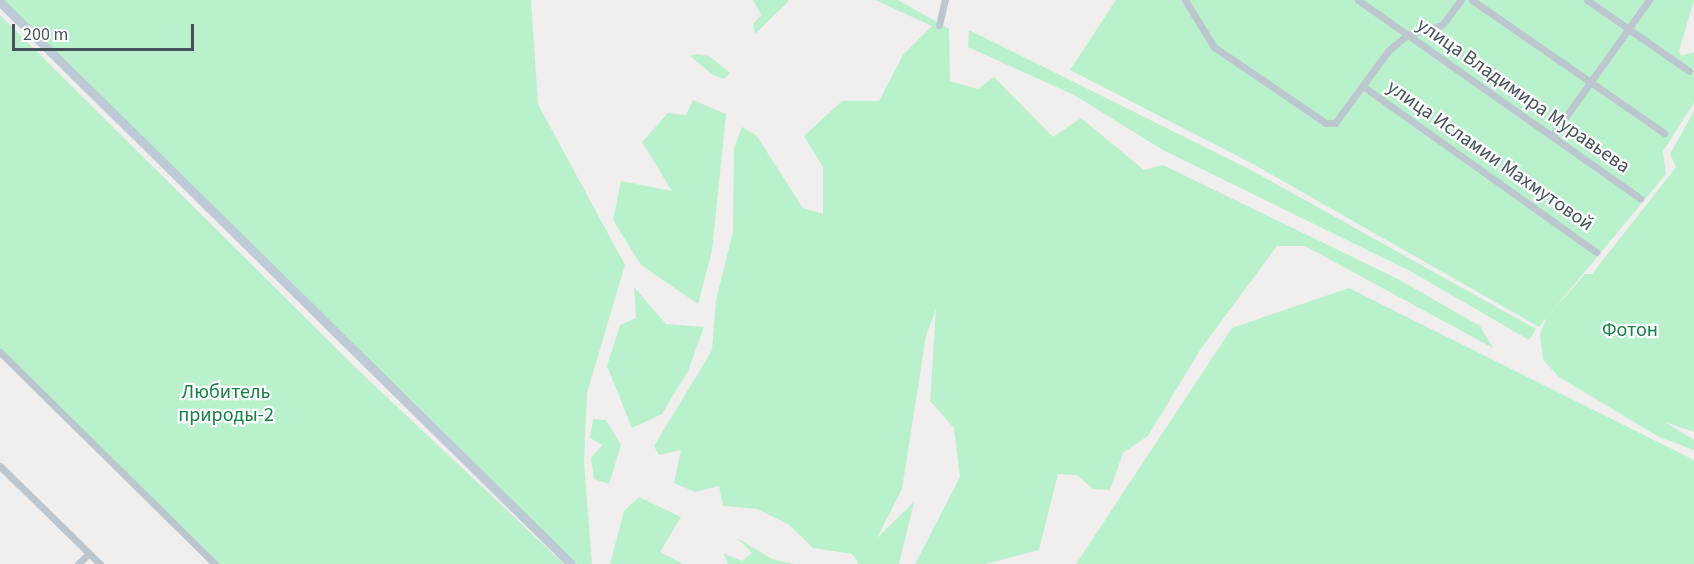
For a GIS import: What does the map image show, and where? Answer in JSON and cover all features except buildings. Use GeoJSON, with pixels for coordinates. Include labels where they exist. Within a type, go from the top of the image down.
{"type":"FeatureCollection","features":[{"type":"Feature","properties":{"kind":"street"},"geometry":{"type":"LineString","coordinates":[[939,25],[945,0]]}},
{"type":"Feature","properties":{"kind":"street"},"geometry":{"type":"LineString","coordinates":[[1185,0],[1214,47],[1326,123],[1335,123],[1364,87],[1388,51],[1407,35],[1442,25],[1461,0]]}},
{"type":"Feature","properties":{"kind":"street","name":"улица Владимира Муравьева"},"geometry":{"type":"LineString","coordinates":[[1358,0],[1640,198]]}},
{"type":"Feature","properties":{"kind":"street"},"geometry":{"type":"LineString","coordinates":[[1473,0],[1664,133]]}},
{"type":"Feature","properties":{"kind":"street"},"geometry":{"type":"LineString","coordinates":[[1587,0],[1689,71]]}},
{"type":"Feature","properties":{"kind":"street"},"geometry":{"type":"LineString","coordinates":[[1552,135],[1649,0]]}},
{"type":"Feature","properties":{"kind":"street"},"geometry":{"type":"LineString","coordinates":[[0,3],[571,564]]}},
{"type":"Feature","properties":{"kind":"street","name":"улица Исламии Махмутовой"},"geometry":{"type":"LineString","coordinates":[[1364,87],[1596,252]]}},
{"type":"Feature","properties":{"kind":"street"},"geometry":{"type":"LineString","coordinates":[[0,352],[215,564]]}},
{"type":"Feature","properties":{"kind":"street"},"geometry":{"type":"LineString","coordinates":[[0,465],[100,564]]}},
{"type":"Feature","properties":{"kind":"street"},"geometry":{"type":"LineString","coordinates":[[78,564],[88,554]]}},
{"type":"Feature","properties":{"kind":"green space"},"geometry":{"type":"Polygon","coordinates":[[[2,0],[531,0],[538,104],[625,265],[587,393],[584,462],[592,564],[577,564],[2,0]]]}},
{"type":"Feature","properties":{"kind":"green space"},"geometry":{"type":"Polygon","coordinates":[[[753,0],[789,1],[755,34],[753,24],[761,15],[753,0]]]}},
{"type":"Feature","properties":{"kind":"green space"},"geometry":{"type":"Polygon","coordinates":[[[875,0],[898,0],[949,29],[950,81],[978,89],[994,77],[1053,137],[1081,118],[1144,170],[1163,165],[1398,279],[1480,326],[1493,348],[1305,246],[1277,246],[1200,350],[1148,436],[1123,453],[1110,490],[1093,489],[1077,475],[1058,474],[1039,550],[985,564],[915,564],[960,477],[954,428],[930,401],[936,309],[926,336],[902,489],[877,538],[914,502],[899,564],[859,564],[852,554],[813,548],[788,524],[757,509],[723,506],[719,486],[695,492],[674,483],[681,450],[659,455],[654,446],[712,350],[716,300],[733,232],[734,148],[742,127],[756,135],[803,208],[823,214],[823,167],[804,136],[842,101],[879,101],[903,55],[932,26],[875,0]]]}},
{"type":"Feature","properties":{"kind":"green space"},"geometry":{"type":"Polygon","coordinates":[[[1116,0],[1694,0],[1679,51],[1681,56],[1694,52],[1694,103],[1663,151],[1666,174],[1539,327],[1253,164],[1070,70],[1116,0]]]}},
{"type":"Feature","properties":{"kind":"green space","name":"Любитель природы-2"},"geometry":{"type":"Polygon","coordinates":[[[0,15],[355,367],[564,564],[219,564],[0,348],[0,15]]]}},
{"type":"Feature","properties":{"kind":"green space"},"geometry":{"type":"Polygon","coordinates":[[[969,30],[1251,170],[1536,329],[1529,340],[1412,272],[1163,150],[1074,95],[968,47],[969,30]]]}},
{"type":"Feature","properties":{"kind":"green space"},"geometry":{"type":"Polygon","coordinates":[[[696,54],[709,56],[730,73],[724,79],[713,75],[690,56],[696,54]]]}},
{"type":"Feature","properties":{"kind":"green space"},"geometry":{"type":"Polygon","coordinates":[[[693,100],[726,114],[712,251],[698,304],[641,265],[613,220],[621,181],[672,191],[642,142],[668,113],[686,115],[693,100]]]}},
{"type":"Feature","properties":{"kind":"green space","name":"Фотон"},"geometry":{"type":"Polygon","coordinates":[[[1694,111],[1694,432],[1665,422],[1694,440],[1694,450],[1659,437],[1559,377],[1543,360],[1540,334],[1547,317],[1585,274],[1592,274],[1676,167],[1670,154],[1694,111]]]}},
{"type":"Feature","properties":{"kind":"green space"},"geometry":{"type":"Polygon","coordinates":[[[634,287],[666,324],[704,327],[688,371],[662,414],[632,428],[607,366],[620,325],[636,318],[634,287]]]}},
{"type":"Feature","properties":{"kind":"green space"},"geometry":{"type":"Polygon","coordinates":[[[1349,288],[1694,460],[1694,564],[1076,564],[1232,328],[1349,288]]]}},
{"type":"Feature","properties":{"kind":"green space"},"geometry":{"type":"Polygon","coordinates":[[[593,419],[606,420],[621,445],[609,484],[594,479],[591,458],[602,445],[590,438],[593,419]]]}},
{"type":"Feature","properties":{"kind":"green space"},"geometry":{"type":"Polygon","coordinates":[[[639,497],[681,517],[660,552],[683,564],[610,564],[624,511],[639,497]]]}},
{"type":"Feature","properties":{"kind":"green space"},"geometry":{"type":"Polygon","coordinates":[[[737,538],[772,559],[794,564],[728,564],[723,553],[742,561],[752,553],[737,538]]]}}]}
